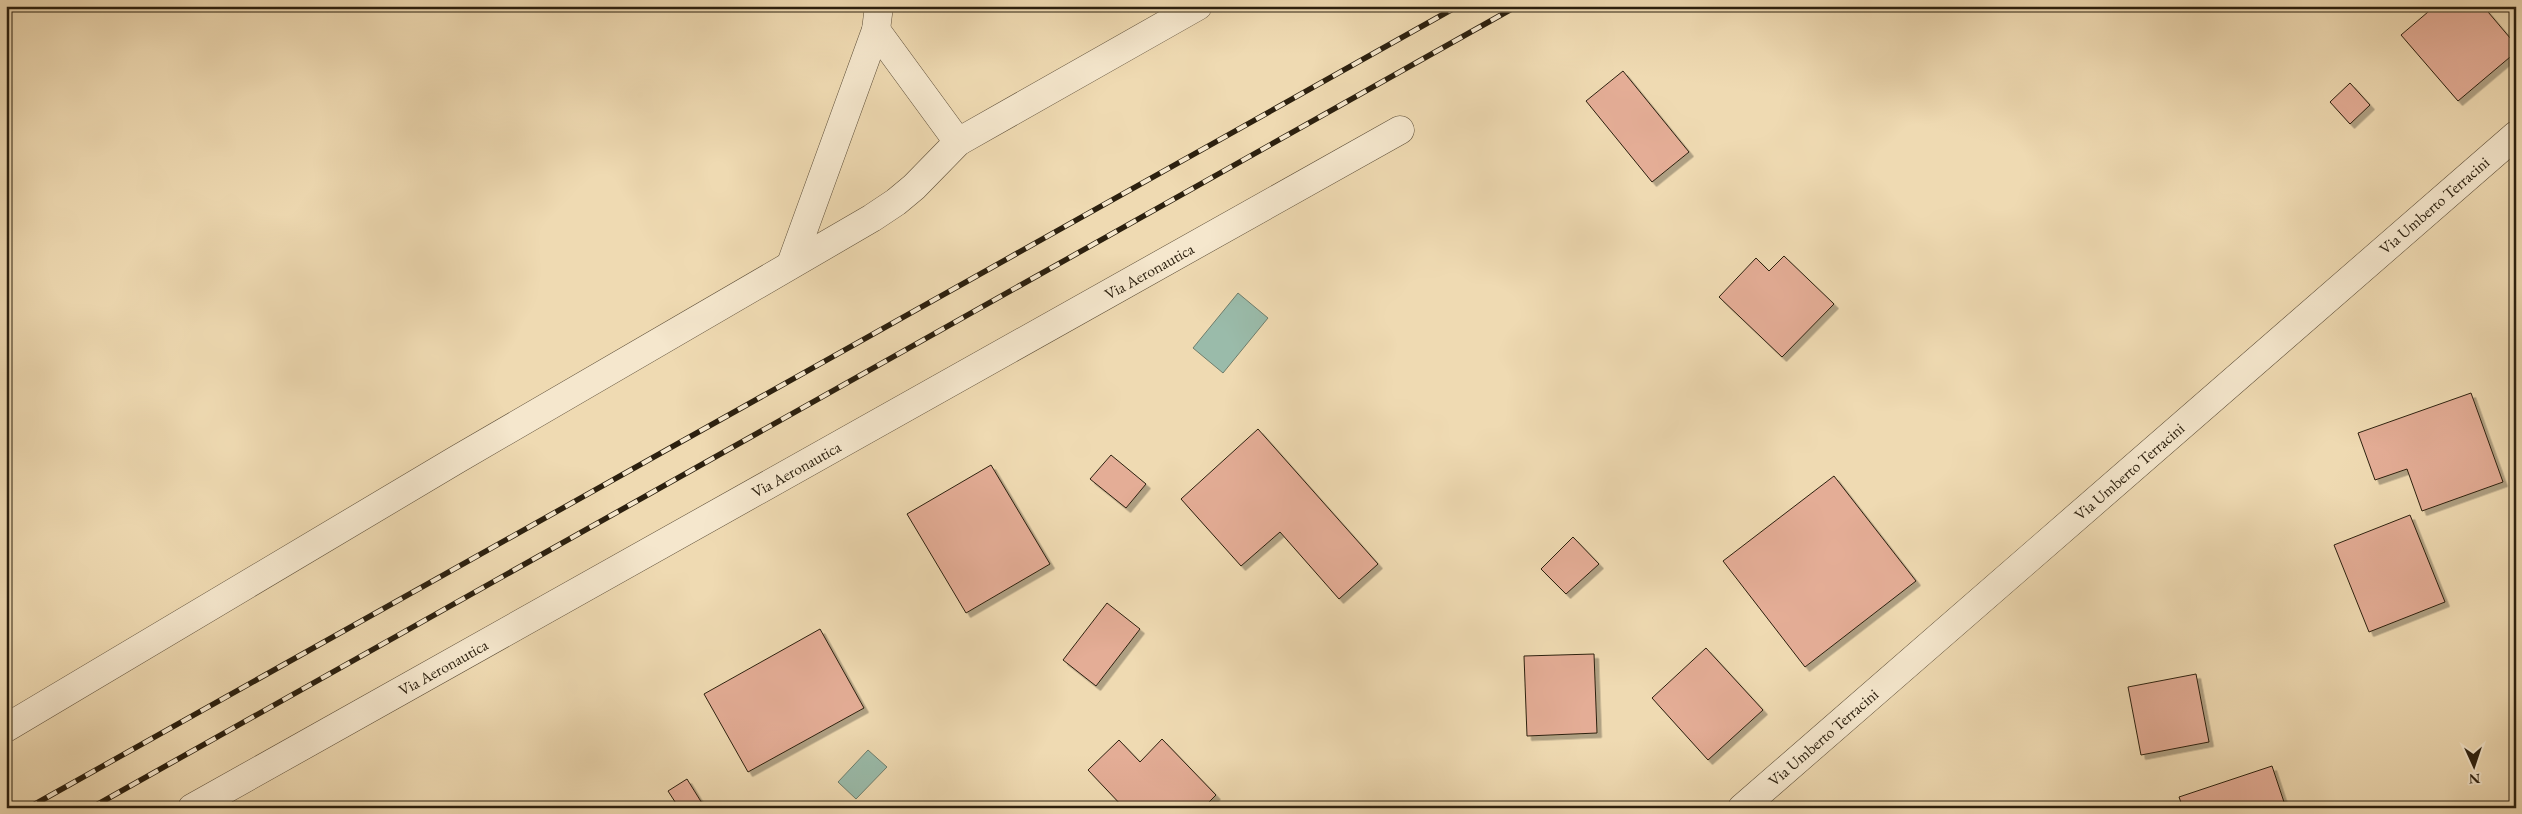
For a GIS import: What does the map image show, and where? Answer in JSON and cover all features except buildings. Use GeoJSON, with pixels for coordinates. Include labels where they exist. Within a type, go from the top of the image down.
{"type":"FeatureCollection","features":[{"type":"Feature","properties":{"kind":"street"},"geometry":{"type":"LineString","coordinates":[[6,728],[896,202],[958,142],[1198,6]]}},
{"type":"Feature","properties":{"kind":"street"},"geometry":{"type":"LineString","coordinates":[[877,18],[958,142]]}},
{"type":"Feature","properties":{"kind":"street"},"geometry":{"type":"LineString","coordinates":[[791,264],[877,18]]}},
{"type":"Feature","properties":{"kind":"street","name":"Via Aeronautica"},"geometry":{"type":"LineString","coordinates":[[192,808],[1400,130]]}},
{"type":"Feature","properties":{"kind":"street","name":"Via Umberto Terracini"},"geometry":{"type":"LineString","coordinates":[[1742,808],[2516,135]]}},
{"type":"Feature","properties":{"kind":"shaded area"},"geometry":{"type":"Polygon","coordinates":[[[1238,293],[1268,318],[1223,373],[1193,348],[1238,293]]]}},
{"type":"Feature","properties":{"kind":"shaded area"},"geometry":{"type":"Polygon","coordinates":[[[868,750],[887,767],[856,799],[838,782],[868,750]]]}},
{"type":"Feature","properties":{"kind":"railway"},"geometry":{"type":"LineString","coordinates":[[28,808],[1458,6]]}},
{"type":"Feature","properties":{"kind":"railway"},"geometry":{"type":"LineString","coordinates":[[91,808],[1517,6]]}}]}
